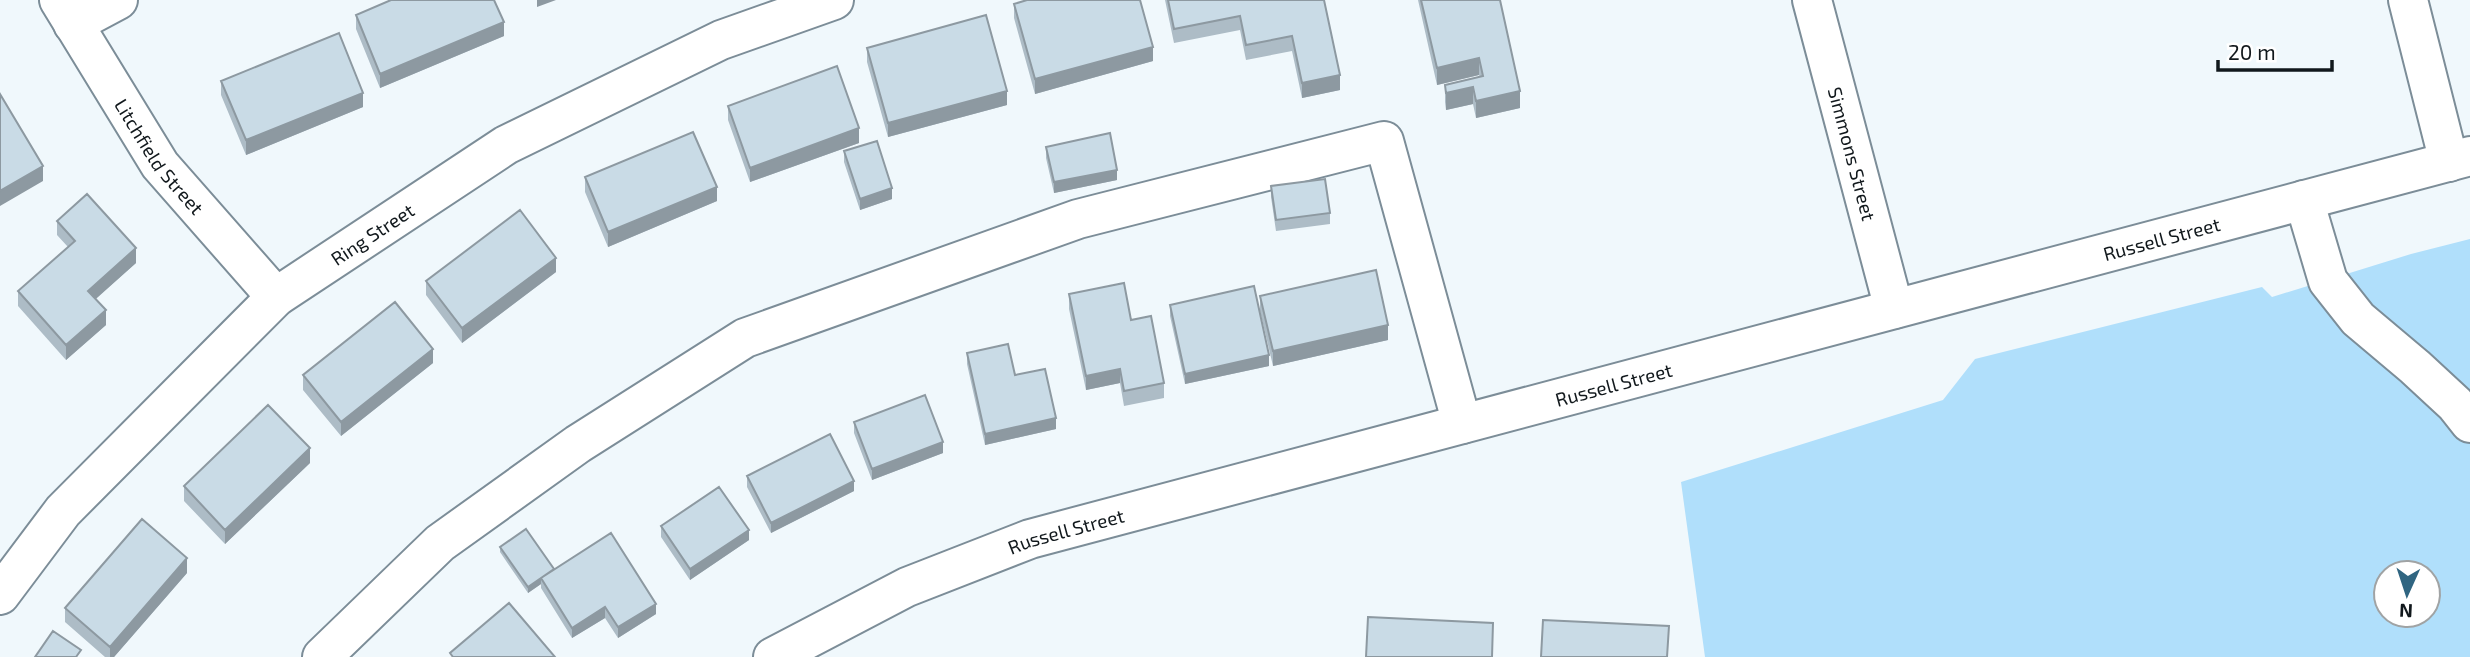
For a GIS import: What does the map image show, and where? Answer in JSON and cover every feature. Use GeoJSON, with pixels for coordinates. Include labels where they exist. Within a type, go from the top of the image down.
{"type":"FeatureCollection","features":[{"type":"Feature","properties":{"kind":"street"},"geometry":{"type":"LineString","coordinates":[[66,12],[118,0]]}},
{"type":"Feature","properties":{"kind":"street","name":"Ring Street"},"geometry":{"type":"LineString","coordinates":[[0,595],[63,511],[276,297],[506,145],[721,40],[834,0]]}},
{"type":"Feature","properties":{"kind":"street","name":"Simmons Street"},"geometry":{"type":"LineString","coordinates":[[1812,0],[1894,309]]}},
{"type":"Feature","properties":{"kind":"street"},"geometry":{"type":"LineString","coordinates":[[2408,0],[2460,159]]}},
{"type":"Feature","properties":{"kind":"street","name":"Litchfield Street"},"geometry":{"type":"LineString","coordinates":[[66,12],[160,165],[276,297]]}},
{"type":"Feature","properties":{"kind":"street"},"geometry":{"type":"LineString","coordinates":[[322,657],[440,543],[578,444],[745,338],[1078,219],[1384,141],[1462,424]]}},
{"type":"Feature","properties":{"kind":"street","name":"Russell Street"},"geometry":{"type":"LineString","coordinates":[[773,657],[907,587],[1030,539],[2460,159]]}},
{"type":"Feature","properties":{"kind":"street"},"geometry":{"type":"LineString","coordinates":[[2304,200],[2328,281],[2358,319],[2455,404],[2470,423]]}},
{"type":"Feature","properties":{"kind":"shaded area"},"geometry":{"type":"Polygon","coordinates":[[[2470,239],[2470,657],[1705,657],[1681,482],[1943,400],[1975,359],[2262,287],[2272,297],[2411,254],[2470,239]]]}},
{"type":"Feature","properties":{"kind":"building"},"geometry":{"type":"Polygon","coordinates":[[[391,0],[494,0],[504,22],[380,74],[356,15],[391,0]]]}},
{"type":"Feature","properties":{"kind":"building"},"geometry":{"type":"Polygon","coordinates":[[[1027,0],[1140,0],[1153,47],[1035,79],[1014,4],[1027,0]]]}},
{"type":"Feature","properties":{"kind":"building"},"geometry":{"type":"Polygon","coordinates":[[[1168,0],[1324,0],[1340,75],[1302,83],[1292,36],[1246,45],[1240,16],[1174,29],[1168,0]]]}},
{"type":"Feature","properties":{"kind":"building"},"geometry":{"type":"Polygon","coordinates":[[[1421,0],[1500,0],[1520,91],[1476,101],[1473,87],[1446,93],[1445,85],[1483,76],[1479,58],[1437,68],[1421,0]]]}},
{"type":"Feature","properties":{"kind":"building"},"geometry":{"type":"Polygon","coordinates":[[[986,15],[1007,91],[888,123],[867,48],[986,15]]]}},
{"type":"Feature","properties":{"kind":"building"},"geometry":{"type":"Polygon","coordinates":[[[339,33],[363,93],[246,140],[221,81],[339,33]]]}},
{"type":"Feature","properties":{"kind":"building"},"geometry":{"type":"Polygon","coordinates":[[[837,66],[859,128],[750,168],[728,106],[837,66]]]}},
{"type":"Feature","properties":{"kind":"building"},"geometry":{"type":"Polygon","coordinates":[[[0,94],[43,166],[0,191],[0,94]]]}},
{"type":"Feature","properties":{"kind":"building"},"geometry":{"type":"Polygon","coordinates":[[[693,132],[717,187],[608,232],[585,177],[693,132]]]}},
{"type":"Feature","properties":{"kind":"building"},"geometry":{"type":"Polygon","coordinates":[[[1110,133],[1117,170],[1054,182],[1046,147],[1110,133]]]}},
{"type":"Feature","properties":{"kind":"building"},"geometry":{"type":"Polygon","coordinates":[[[877,141],[892,188],[860,199],[844,151],[877,141]]]}},
{"type":"Feature","properties":{"kind":"building"},"geometry":{"type":"Polygon","coordinates":[[[1325,179],[1330,213],[1276,220],[1271,186],[1325,179]]]}},
{"type":"Feature","properties":{"kind":"building"},"geometry":{"type":"Polygon","coordinates":[[[87,194],[136,248],[88,291],[106,310],[66,345],[18,291],[75,241],[57,221],[87,194]]]}},
{"type":"Feature","properties":{"kind":"building"},"geometry":{"type":"Polygon","coordinates":[[[520,210],[556,258],[462,328],[426,281],[520,210]]]}},
{"type":"Feature","properties":{"kind":"building"},"geometry":{"type":"Polygon","coordinates":[[[1376,270],[1388,325],[1273,351],[1260,296],[1376,270]]]}},
{"type":"Feature","properties":{"kind":"building"},"geometry":{"type":"Polygon","coordinates":[[[1124,283],[1131,320],[1151,316],[1164,383],[1124,391],[1120,369],[1086,376],[1069,294],[1124,283]]]}},
{"type":"Feature","properties":{"kind":"building"},"geometry":{"type":"Polygon","coordinates":[[[1254,286],[1269,355],[1185,374],[1170,305],[1254,286]]]}},
{"type":"Feature","properties":{"kind":"building"},"geometry":{"type":"Polygon","coordinates":[[[395,302],[433,349],[341,422],[303,375],[395,302]]]}},
{"type":"Feature","properties":{"kind":"building"},"geometry":{"type":"Polygon","coordinates":[[[1008,344],[1015,375],[1045,369],[1056,418],[985,434],[967,353],[1008,344]]]}},
{"type":"Feature","properties":{"kind":"building"},"geometry":{"type":"Polygon","coordinates":[[[925,395],[943,442],[872,469],[854,422],[925,395]]]}},
{"type":"Feature","properties":{"kind":"building"},"geometry":{"type":"Polygon","coordinates":[[[268,405],[310,448],[225,530],[184,486],[268,405]]]}},
{"type":"Feature","properties":{"kind":"building"},"geometry":{"type":"Polygon","coordinates":[[[830,434],[854,481],[771,523],[747,476],[830,434]]]}},
{"type":"Feature","properties":{"kind":"building"},"geometry":{"type":"Polygon","coordinates":[[[719,487],[749,530],[690,569],[661,526],[719,487]]]}},
{"type":"Feature","properties":{"kind":"building"},"geometry":{"type":"Polygon","coordinates":[[[142,519],[187,558],[110,647],[65,608],[142,519]]]}},
{"type":"Feature","properties":{"kind":"building"},"geometry":{"type":"Polygon","coordinates":[[[526,529],[554,569],[528,587],[500,547],[526,529]]]}},
{"type":"Feature","properties":{"kind":"building"},"geometry":{"type":"Polygon","coordinates":[[[611,533],[656,604],[618,627],[605,607],[572,628],[541,578],[611,533]]]}},
{"type":"Feature","properties":{"kind":"building"},"geometry":{"type":"Polygon","coordinates":[[[509,603],[555,657],[453,657],[450,653],[509,603]]]}},
{"type":"Feature","properties":{"kind":"building"},"geometry":{"type":"Polygon","coordinates":[[[1368,617],[1493,623],[1492,657],[1366,657],[1368,617]]]}},
{"type":"Feature","properties":{"kind":"building"},"geometry":{"type":"Polygon","coordinates":[[[1543,620],[1669,626],[1667,657],[1541,657],[1543,620]]]}},
{"type":"Feature","properties":{"kind":"building"},"geometry":{"type":"Polygon","coordinates":[[[53,631],[81,650],[76,657],[35,657],[53,631]]]}}]}
